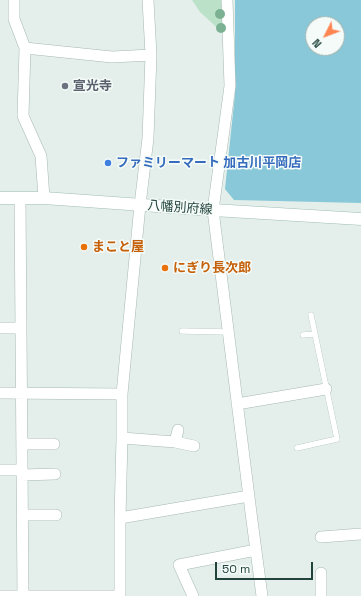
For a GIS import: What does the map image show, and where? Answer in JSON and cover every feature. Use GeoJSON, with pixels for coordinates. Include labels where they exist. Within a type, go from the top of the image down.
{"type":"FeatureCollection","features":[{"type":"Feature","properties":{"kind":"main road","name":"八幡別府線"},"geometry":{"type":"LineString","coordinates":[[0,198],[44,198],[213,210],[361,218]]}},
{"type":"Feature","properties":{"kind":"street"},"geometry":{"type":"LineString","coordinates":[[14,0],[14,20],[25,48],[23,116],[42,156],[44,198]]}},
{"type":"Feature","properties":{"kind":"street"},"geometry":{"type":"LineString","coordinates":[[0,596],[120,596],[122,394],[148,138],[151,55],[148,0]]}},
{"type":"Feature","properties":{"kind":"street"},"geometry":{"type":"LineString","coordinates":[[227,0],[230,86],[213,210],[248,496],[262,596]]}},
{"type":"Feature","properties":{"kind":"street"},"geometry":{"type":"LineString","coordinates":[[25,48],[112,57],[151,55]]}},
{"type":"Feature","properties":{"kind":"street"},"geometry":{"type":"LineString","coordinates":[[20,198],[22,596]]}},
{"type":"Feature","properties":{"kind":"street"},"geometry":{"type":"LineString","coordinates":[[0,328],[21,328]]}},
{"type":"Feature","properties":{"kind":"street"},"geometry":{"type":"LineString","coordinates":[[237,404],[326,389]]}},
{"type":"Feature","properties":{"kind":"street"},"geometry":{"type":"LineString","coordinates":[[0,393],[122,394]]}},
{"type":"Feature","properties":{"kind":"street"},"geometry":{"type":"LineString","coordinates":[[175,442],[178,430]]}},
{"type":"Feature","properties":{"kind":"street"},"geometry":{"type":"LineString","coordinates":[[122,438],[175,442],[194,446]]}},
{"type":"Feature","properties":{"kind":"street"},"geometry":{"type":"LineString","coordinates":[[22,444],[54,444]]}},
{"type":"Feature","properties":{"kind":"street"},"geometry":{"type":"LineString","coordinates":[[0,470],[22,473],[56,474]]}},
{"type":"Feature","properties":{"kind":"street"},"geometry":{"type":"LineString","coordinates":[[120,518],[248,496]]}},
{"type":"Feature","properties":{"kind":"street"},"geometry":{"type":"LineString","coordinates":[[22,515],[56,515]]}},
{"type":"Feature","properties":{"kind":"street"},"geometry":{"type":"LineString","coordinates":[[321,538],[361,534]]}},
{"type":"Feature","properties":{"kind":"street"},"geometry":{"type":"LineString","coordinates":[[193,596],[179,565],[256,550]]}},
{"type":"Feature","properties":{"kind":"street"},"geometry":{"type":"LineString","coordinates":[[321,573],[321,596]]}},
{"type":"Feature","properties":{"kind":"lane"},"geometry":{"type":"LineString","coordinates":[[298,448],[337,439],[311,315]]}},
{"type":"Feature","properties":{"kind":"lane"},"geometry":{"type":"LineString","coordinates":[[182,331],[228,332]]}},
{"type":"Feature","properties":{"kind":"lane"},"geometry":{"type":"LineString","coordinates":[[303,335],[315,334]]}},
{"type":"Feature","properties":{"kind":"green space"},"geometry":{"type":"Polygon","coordinates":[[[192,0],[225,0],[225,35],[200,12],[192,0]]]}},
{"type":"Feature","properties":{"kind":"water"},"geometry":{"type":"Polygon","coordinates":[[[235,0],[361,0],[361,203],[234,200],[225,189],[235,94],[235,0]]]}},
{"type":"Feature","properties":{"kind":"place","name":"宣光寺"},"geometry":{"type":"Point","coordinates":[65,86]}},
{"type":"Feature","properties":{"kind":"place","name":"ファミリーマート 加古川平岡店"},"geometry":{"type":"Point","coordinates":[108,163]}},
{"type":"Feature","properties":{"kind":"place","name":"まこと屋"},"geometry":{"type":"Point","coordinates":[84,247]}},
{"type":"Feature","properties":{"kind":"place","name":"にぎり長次郎"},"geometry":{"type":"Point","coordinates":[165,268]}}]}
